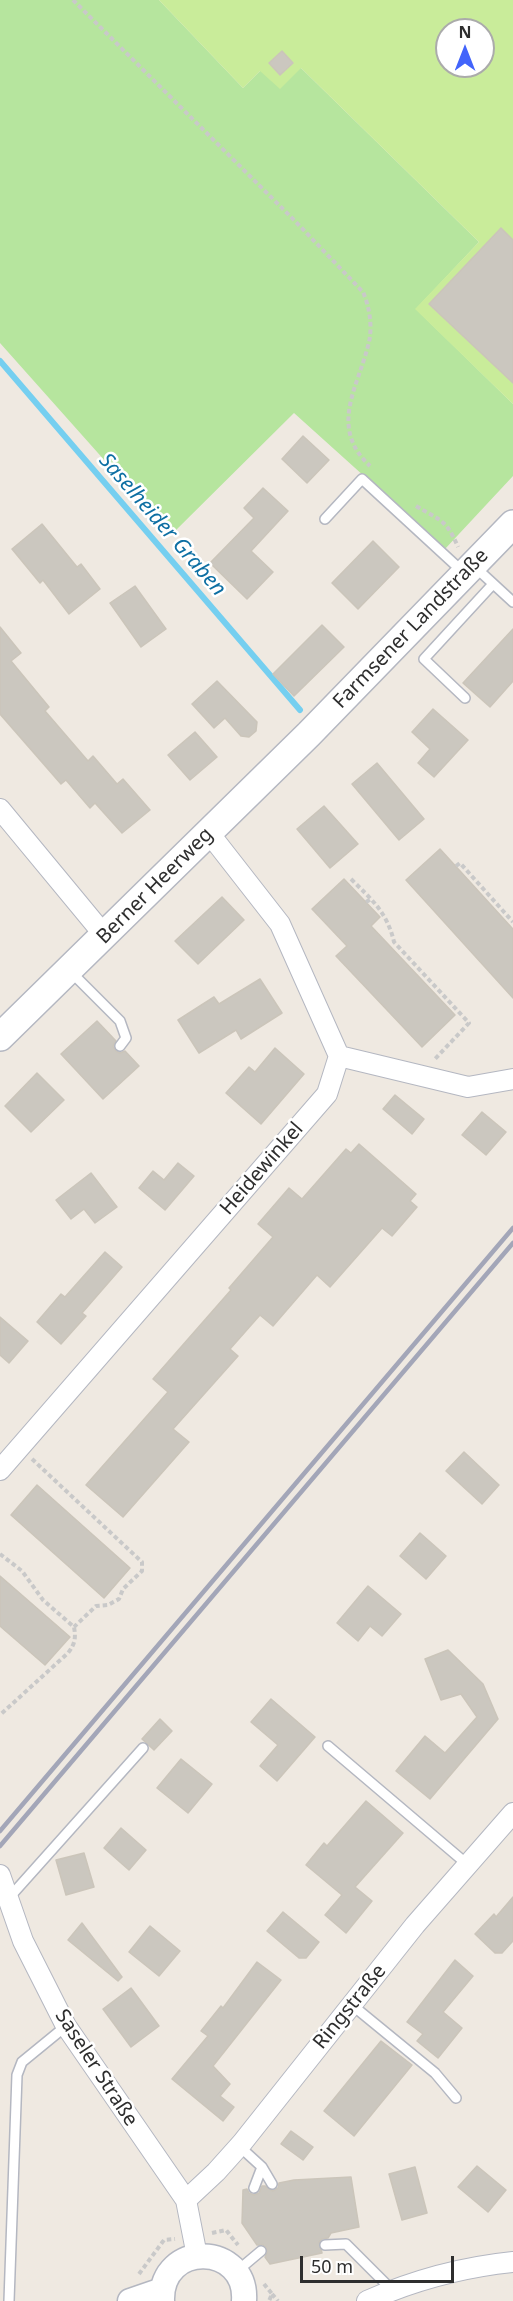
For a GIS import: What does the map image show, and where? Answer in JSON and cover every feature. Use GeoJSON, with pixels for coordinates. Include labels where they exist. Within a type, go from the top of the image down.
{"type":"FeatureCollection","features":[{"type":"Feature","properties":{"kind":"main road","name":"Farmsener Landstraße"},"geometry":{"type":"LineString","coordinates":[[309,734],[513,524]]}},
{"type":"Feature","properties":{"kind":"main road","name":"Berner Heerweg"},"geometry":{"type":"LineString","coordinates":[[0,1037],[309,734]]}},
{"type":"Feature","properties":{"kind":"street"},"geometry":{"type":"LineString","coordinates":[[0,808],[105,936]]}},
{"type":"Feature","properties":{"kind":"street"},"geometry":{"type":"LineString","coordinates":[[209,833],[280,924],[339,1056],[468,1087],[513,1079]]}},
{"type":"Feature","properties":{"kind":"street","name":"Heidewinkel"},"geometry":{"type":"LineString","coordinates":[[0,1470],[327,1094],[339,1056]]}},
{"type":"Feature","properties":{"kind":"street","name":"Ringstraße"},"geometry":{"type":"LineString","coordinates":[[186,2200],[239,2146],[415,1925],[513,1813]]}},
{"type":"Feature","properties":{"kind":"street","name":"Saseler Straße"},"geometry":{"type":"LineString","coordinates":[[0,1875],[23,1941],[66,2026],[186,2200],[197,2256]]}},
{"type":"Feature","properties":{"kind":"street"},"geometry":{"type":"LineString","coordinates":[[130,2301],[162,2295],[166,2278],[174,2267],[197,2256],[218,2259],[236,2272],[242,2282],[244,2301]]}},
{"type":"Feature","properties":{"kind":"street"},"geometry":{"type":"LineString","coordinates":[[367,2301],[447,2274],[513,2262]]}},
{"type":"Feature","properties":{"kind":"lane"},"geometry":{"type":"LineString","coordinates":[[325,519],[362,479],[469,570],[493,584],[513,602]]}},
{"type":"Feature","properties":{"kind":"lane"},"geometry":{"type":"LineString","coordinates":[[465,698],[424,659],[493,584]]}},
{"type":"Feature","properties":{"kind":"lane"},"geometry":{"type":"LineString","coordinates":[[69,970],[120,1021],[126,1038],[120,1046]]}},
{"type":"Feature","properties":{"kind":"lane"},"geometry":{"type":"LineString","coordinates":[[328,1746],[468,1865]]}},
{"type":"Feature","properties":{"kind":"lane"},"geometry":{"type":"LineString","coordinates":[[9,1902],[143,1748]]}},
{"type":"Feature","properties":{"kind":"lane"},"geometry":{"type":"LineString","coordinates":[[352,2005],[435,2073],[456,2098]]}},
{"type":"Feature","properties":{"kind":"lane"},"geometry":{"type":"LineString","coordinates":[[9,2301],[17,2075],[22,2062],[66,2026]]}},
{"type":"Feature","properties":{"kind":"lane"},"geometry":{"type":"LineString","coordinates":[[239,2146],[262,2167],[272,2184]]}},
{"type":"Feature","properties":{"kind":"lane"},"geometry":{"type":"LineString","coordinates":[[254,2188],[262,2167]]}},
{"type":"Feature","properties":{"kind":"lane"},"geometry":{"type":"LineString","coordinates":[[325,2245],[346,2244],[393,2291]]}},
{"type":"Feature","properties":{"kind":"lane"},"geometry":{"type":"LineString","coordinates":[[236,2272],[261,2251]]}},
{"type":"Feature","properties":{"kind":"path"},"geometry":{"type":"LineString","coordinates":[[73,0],[363,292],[369,317],[369,345],[351,392],[348,429],[357,453],[374,470]]}},
{"type":"Feature","properties":{"kind":"path"},"geometry":{"type":"LineString","coordinates":[[409,502],[441,519],[448,526],[469,570]]}},
{"type":"Feature","properties":{"kind":"path"},"geometry":{"type":"LineString","coordinates":[[456,866],[460,863],[513,921]]}},
{"type":"Feature","properties":{"kind":"path"},"geometry":{"type":"LineString","coordinates":[[351,879],[384,913],[391,927],[394,942],[435,989],[469,1023],[418,1076]]}},
{"type":"Feature","properties":{"kind":"path"},"geometry":{"type":"LineString","coordinates":[[366,902],[371,899]]}},
{"type":"Feature","properties":{"kind":"path"},"geometry":{"type":"LineString","coordinates":[[490,904],[493,899]]}},
{"type":"Feature","properties":{"kind":"path"},"geometry":{"type":"LineString","coordinates":[[390,946],[394,942]]}},
{"type":"Feature","properties":{"kind":"path"},"geometry":{"type":"LineString","coordinates":[[0,1715],[74,1646],[74,1627],[96,1606],[108,1605],[119,1599],[123,1590],[142,1571],[142,1562],[119,1543],[49,1474],[18,1448]]}},
{"type":"Feature","properties":{"kind":"path"},"geometry":{"type":"LineString","coordinates":[[0,1554],[22,1571],[43,1600],[74,1627]]}},
{"type":"Feature","properties":{"kind":"path"},"geometry":{"type":"LineString","coordinates":[[272,2294],[278,2301]]}},
{"type":"Feature","properties":{"kind":"green space"},"geometry":{"type":"Polygon","coordinates":[[[0,0],[159,0],[243,88],[260,71],[301,68],[479,242],[416,309],[513,404],[513,476],[445,549],[294,413],[171,535],[0,343],[0,0]]]}},
{"type":"Feature","properties":{"kind":"green space"},"geometry":{"type":"Polygon","coordinates":[[[159,0],[513,0],[513,404],[415,309],[479,242],[301,68],[280,89],[260,71],[243,88],[159,0]]]}},
{"type":"Feature","properties":{"kind":"building"},"geometry":{"type":"Polygon","coordinates":[[[282,51],[293,63],[280,75],[269,63],[282,51]]]}},
{"type":"Feature","properties":{"kind":"building"},"geometry":{"type":"Polygon","coordinates":[[[501,228],[513,240],[513,383],[429,304],[501,228]]]}},
{"type":"Feature","properties":{"kind":"building"},"geometry":{"type":"Polygon","coordinates":[[[303,436],[329,460],[307,483],[282,459],[303,436]]]}},
{"type":"Feature","properties":{"kind":"building"},"geometry":{"type":"Polygon","coordinates":[[[263,488],[288,511],[251,551],[273,572],[247,599],[210,563],[254,518],[244,508],[263,488]]]}},
{"type":"Feature","properties":{"kind":"building"},"geometry":{"type":"Polygon","coordinates":[[[42,524],[77,567],[81,564],[100,589],[69,614],[43,580],[40,583],[12,549],[42,524]]]}},
{"type":"Feature","properties":{"kind":"building"},"geometry":{"type":"Polygon","coordinates":[[[373,541],[399,567],[358,609],[332,583],[373,541]]]}},
{"type":"Feature","properties":{"kind":"building"},"geometry":{"type":"Polygon","coordinates":[[[135,586],[166,629],[141,647],[110,603],[135,586]]]}},
{"type":"Feature","properties":{"kind":"building"},"geometry":{"type":"Polygon","coordinates":[[[322,625],[344,647],[294,696],[273,674],[322,625]]]}},
{"type":"Feature","properties":{"kind":"building"},"geometry":{"type":"Polygon","coordinates":[[[0,627],[21,653],[11,661],[49,707],[45,711],[88,761],[93,756],[117,784],[123,779],[150,810],[122,833],[95,803],[90,808],[66,780],[61,784],[0,714],[0,627]]]}},
{"type":"Feature","properties":{"kind":"building"},"geometry":{"type":"Polygon","coordinates":[[[513,629],[513,681],[490,707],[463,683],[513,629]]]}},
{"type":"Feature","properties":{"kind":"building"},"geometry":{"type":"Polygon","coordinates":[[[217,681],[257,722],[256,731],[249,737],[241,736],[225,718],[214,728],[192,704],[217,681]]]}},
{"type":"Feature","properties":{"kind":"building"},"geometry":{"type":"Polygon","coordinates":[[[433,709],[468,740],[434,777],[418,763],[430,749],[412,732],[433,709]]]}},
{"type":"Feature","properties":{"kind":"building"},"geometry":{"type":"Polygon","coordinates":[[[195,732],[217,757],[190,780],[168,755],[195,732]]]}},
{"type":"Feature","properties":{"kind":"building"},"geometry":{"type":"Polygon","coordinates":[[[377,763],[424,819],[399,840],[352,784],[377,763]]]}},
{"type":"Feature","properties":{"kind":"building"},"geometry":{"type":"Polygon","coordinates":[[[324,806],[358,844],[330,868],[297,829],[324,806]]]}},
{"type":"Feature","properties":{"kind":"building"},"geometry":{"type":"Polygon","coordinates":[[[440,849],[513,929],[513,998],[406,880],[440,849]]]}},
{"type":"Feature","properties":{"kind":"building"},"geometry":{"type":"Polygon","coordinates":[[[344,879],[380,917],[371,926],[455,1015],[422,1047],[336,956],[347,946],[312,909],[344,879]]]}},
{"type":"Feature","properties":{"kind":"building"},"geometry":{"type":"Polygon","coordinates":[[[222,897],[244,920],[198,964],[175,941],[222,897]]]}},
{"type":"Feature","properties":{"kind":"building"},"geometry":{"type":"Polygon","coordinates":[[[260,979],[282,1013],[241,1039],[236,1030],[199,1053],[178,1020],[214,997],[219,1004],[260,979]]]}},
{"type":"Feature","properties":{"kind":"building"},"geometry":{"type":"Polygon","coordinates":[[[97,1021],[116,1041],[113,1046],[116,1051],[120,1053],[125,1051],[139,1066],[103,1099],[61,1054],[97,1021]]]}},
{"type":"Feature","properties":{"kind":"building"},"geometry":{"type":"Polygon","coordinates":[[[275,1048],[304,1074],[261,1124],[226,1093],[249,1067],[255,1072],[275,1048]]]}},
{"type":"Feature","properties":{"kind":"building"},"geometry":{"type":"Polygon","coordinates":[[[37,1073],[64,1100],[31,1132],[5,1106],[37,1073]]]}},
{"type":"Feature","properties":{"kind":"building"},"geometry":{"type":"Polygon","coordinates":[[[395,1095],[424,1119],[412,1134],[383,1109],[395,1095]]]}},
{"type":"Feature","properties":{"kind":"building"},"geometry":{"type":"Polygon","coordinates":[[[482,1112],[506,1132],[486,1155],[462,1135],[482,1112]]]}},
{"type":"Feature","properties":{"kind":"building"},"geometry":{"type":"Polygon","coordinates":[[[359,1144],[416,1194],[410,1201],[417,1207],[392,1236],[382,1228],[330,1287],[317,1275],[273,1326],[260,1315],[230,1349],[238,1356],[173,1429],[189,1442],[123,1517],[86,1485],[168,1392],[153,1379],[231,1290],[229,1288],[273,1237],[258,1224],[289,1188],[302,1199],[346,1149],[351,1153],[359,1144]]]}},
{"type":"Feature","properties":{"kind":"building"},"geometry":{"type":"Polygon","coordinates":[[[178,1163],[194,1176],[165,1210],[139,1188],[153,1171],[164,1180],[178,1163]]]}},
{"type":"Feature","properties":{"kind":"building"},"geometry":{"type":"Polygon","coordinates":[[[91,1173],[117,1207],[95,1223],[84,1209],[71,1219],[56,1200],[91,1173]]]}},
{"type":"Feature","properties":{"kind":"building"},"geometry":{"type":"Polygon","coordinates":[[[105,1252],[122,1267],[82,1313],[86,1316],[61,1344],[37,1322],[61,1294],[65,1297],[105,1252]]]}},
{"type":"Feature","properties":{"kind":"building"},"geometry":{"type":"Polygon","coordinates":[[[0,1317],[28,1341],[9,1363],[0,1355],[0,1317]]]}},
{"type":"Feature","properties":{"kind":"building"},"geometry":{"type":"Polygon","coordinates":[[[464,1452],[499,1485],[482,1504],[446,1471],[464,1452]]]}},
{"type":"Feature","properties":{"kind":"building"},"geometry":{"type":"Polygon","coordinates":[[[37,1485],[130,1568],[104,1598],[11,1515],[37,1485]]]}},
{"type":"Feature","properties":{"kind":"building"},"geometry":{"type":"Polygon","coordinates":[[[420,1533],[446,1556],[426,1579],[400,1556],[420,1533]]]}},
{"type":"Feature","properties":{"kind":"building"},"geometry":{"type":"Polygon","coordinates":[[[0,1576],[70,1637],[45,1665],[0,1626],[0,1576]]]}},
{"type":"Feature","properties":{"kind":"building"},"geometry":{"type":"Polygon","coordinates":[[[368,1586],[401,1614],[382,1636],[370,1626],[358,1641],[337,1623],[368,1586]]]}},
{"type":"Feature","properties":{"kind":"building"},"geometry":{"type":"Polygon","coordinates":[[[448,1650],[483,1684],[498,1719],[430,1799],[396,1771],[425,1736],[445,1753],[477,1717],[461,1694],[441,1700],[425,1659],[448,1650]]]}},
{"type":"Feature","properties":{"kind":"building"},"geometry":{"type":"Polygon","coordinates":[[[271,1699],[315,1737],[277,1781],[260,1766],[278,1745],[251,1722],[271,1699]]]}},
{"type":"Feature","properties":{"kind":"building"},"geometry":{"type":"Polygon","coordinates":[[[160,1719],[172,1731],[154,1750],[142,1739],[160,1719]]]}},
{"type":"Feature","properties":{"kind":"building"},"geometry":{"type":"Polygon","coordinates":[[[181,1759],[212,1784],[188,1813],[157,1788],[181,1759]]]}},
{"type":"Feature","properties":{"kind":"building"},"geometry":{"type":"Polygon","coordinates":[[[366,1801],[403,1833],[355,1887],[372,1901],[346,1933],[325,1915],[342,1895],[306,1865],[324,1843],[327,1846],[366,1801]]]}},
{"type":"Feature","properties":{"kind":"building"},"geometry":{"type":"Polygon","coordinates":[[[121,1828],[146,1850],[129,1870],[104,1848],[121,1828]]]}},
{"type":"Feature","properties":{"kind":"building"},"geometry":{"type":"Polygon","coordinates":[[[84,1853],[94,1887],[66,1895],[56,1860],[84,1853]]]}},
{"type":"Feature","properties":{"kind":"building"},"geometry":{"type":"Polygon","coordinates":[[[513,1897],[513,1941],[502,1953],[495,1953],[475,1934],[494,1914],[496,1917],[513,1897]]]}},
{"type":"Feature","properties":{"kind":"building"},"geometry":{"type":"Polygon","coordinates":[[[283,1912],[319,1942],[306,1958],[299,1958],[267,1931],[283,1912]]]}},
{"type":"Feature","properties":{"kind":"building"},"geometry":{"type":"Polygon","coordinates":[[[82,1923],[122,1977],[118,1981],[68,1940],[82,1923]]]}},
{"type":"Feature","properties":{"kind":"building"},"geometry":{"type":"Polygon","coordinates":[[[150,1926],[180,1951],[159,1976],[129,1952],[150,1926]]]}},
{"type":"Feature","properties":{"kind":"building"},"geometry":{"type":"Polygon","coordinates":[[[455,1960],[473,1976],[443,2012],[462,2028],[438,2058],[417,2041],[423,2034],[407,2022],[455,1960]]]}},
{"type":"Feature","properties":{"kind":"building"},"geometry":{"type":"Polygon","coordinates":[[[257,1962],[281,1980],[213,2066],[230,2084],[220,2096],[234,2107],[223,2121],[172,2079],[208,2036],[201,2031],[221,2006],[223,2008],[257,1962]]]}},
{"type":"Feature","properties":{"kind":"building"},"geometry":{"type":"Polygon","coordinates":[[[131,1988],[159,2026],[131,2047],[103,2009],[131,1988]]]}},
{"type":"Feature","properties":{"kind":"building"},"geometry":{"type":"Polygon","coordinates":[[[381,2041],[412,2065],[354,2136],[324,2111],[381,2041]]]}},
{"type":"Feature","properties":{"kind":"building"},"geometry":{"type":"Polygon","coordinates":[[[291,2131],[313,2147],[303,2160],[281,2144],[291,2131]]]}},
{"type":"Feature","properties":{"kind":"building"},"geometry":{"type":"Polygon","coordinates":[[[477,2166],[506,2190],[488,2212],[458,2187],[477,2166]]]}},
{"type":"Feature","properties":{"kind":"building"},"geometry":{"type":"Polygon","coordinates":[[[415,2167],[427,2213],[402,2220],[389,2174],[415,2167]]]}},
{"type":"Feature","properties":{"kind":"building"},"geometry":{"type":"Polygon","coordinates":[[[351,2177],[359,2227],[331,2233],[328,2238],[322,2239],[319,2242],[322,2253],[270,2264],[265,2257],[266,2247],[257,2245],[242,2223],[243,2190],[247,2189],[254,2195],[259,2193],[262,2186],[273,2191],[278,2188],[279,2183],[294,2180],[351,2177]]]}},
{"type":"Feature","properties":{"kind":"waterway","name":"Saselheider Graben"},"geometry":{"type":"LineString","coordinates":[[0,361],[300,710]]}},
{"type":"Feature","properties":{"kind":"railway"},"geometry":{"type":"LineString","coordinates":[[0,1831],[513,1228]]}},
{"type":"Feature","properties":{"kind":"railway"},"geometry":{"type":"LineString","coordinates":[[0,1846],[513,1243]]}}]}
